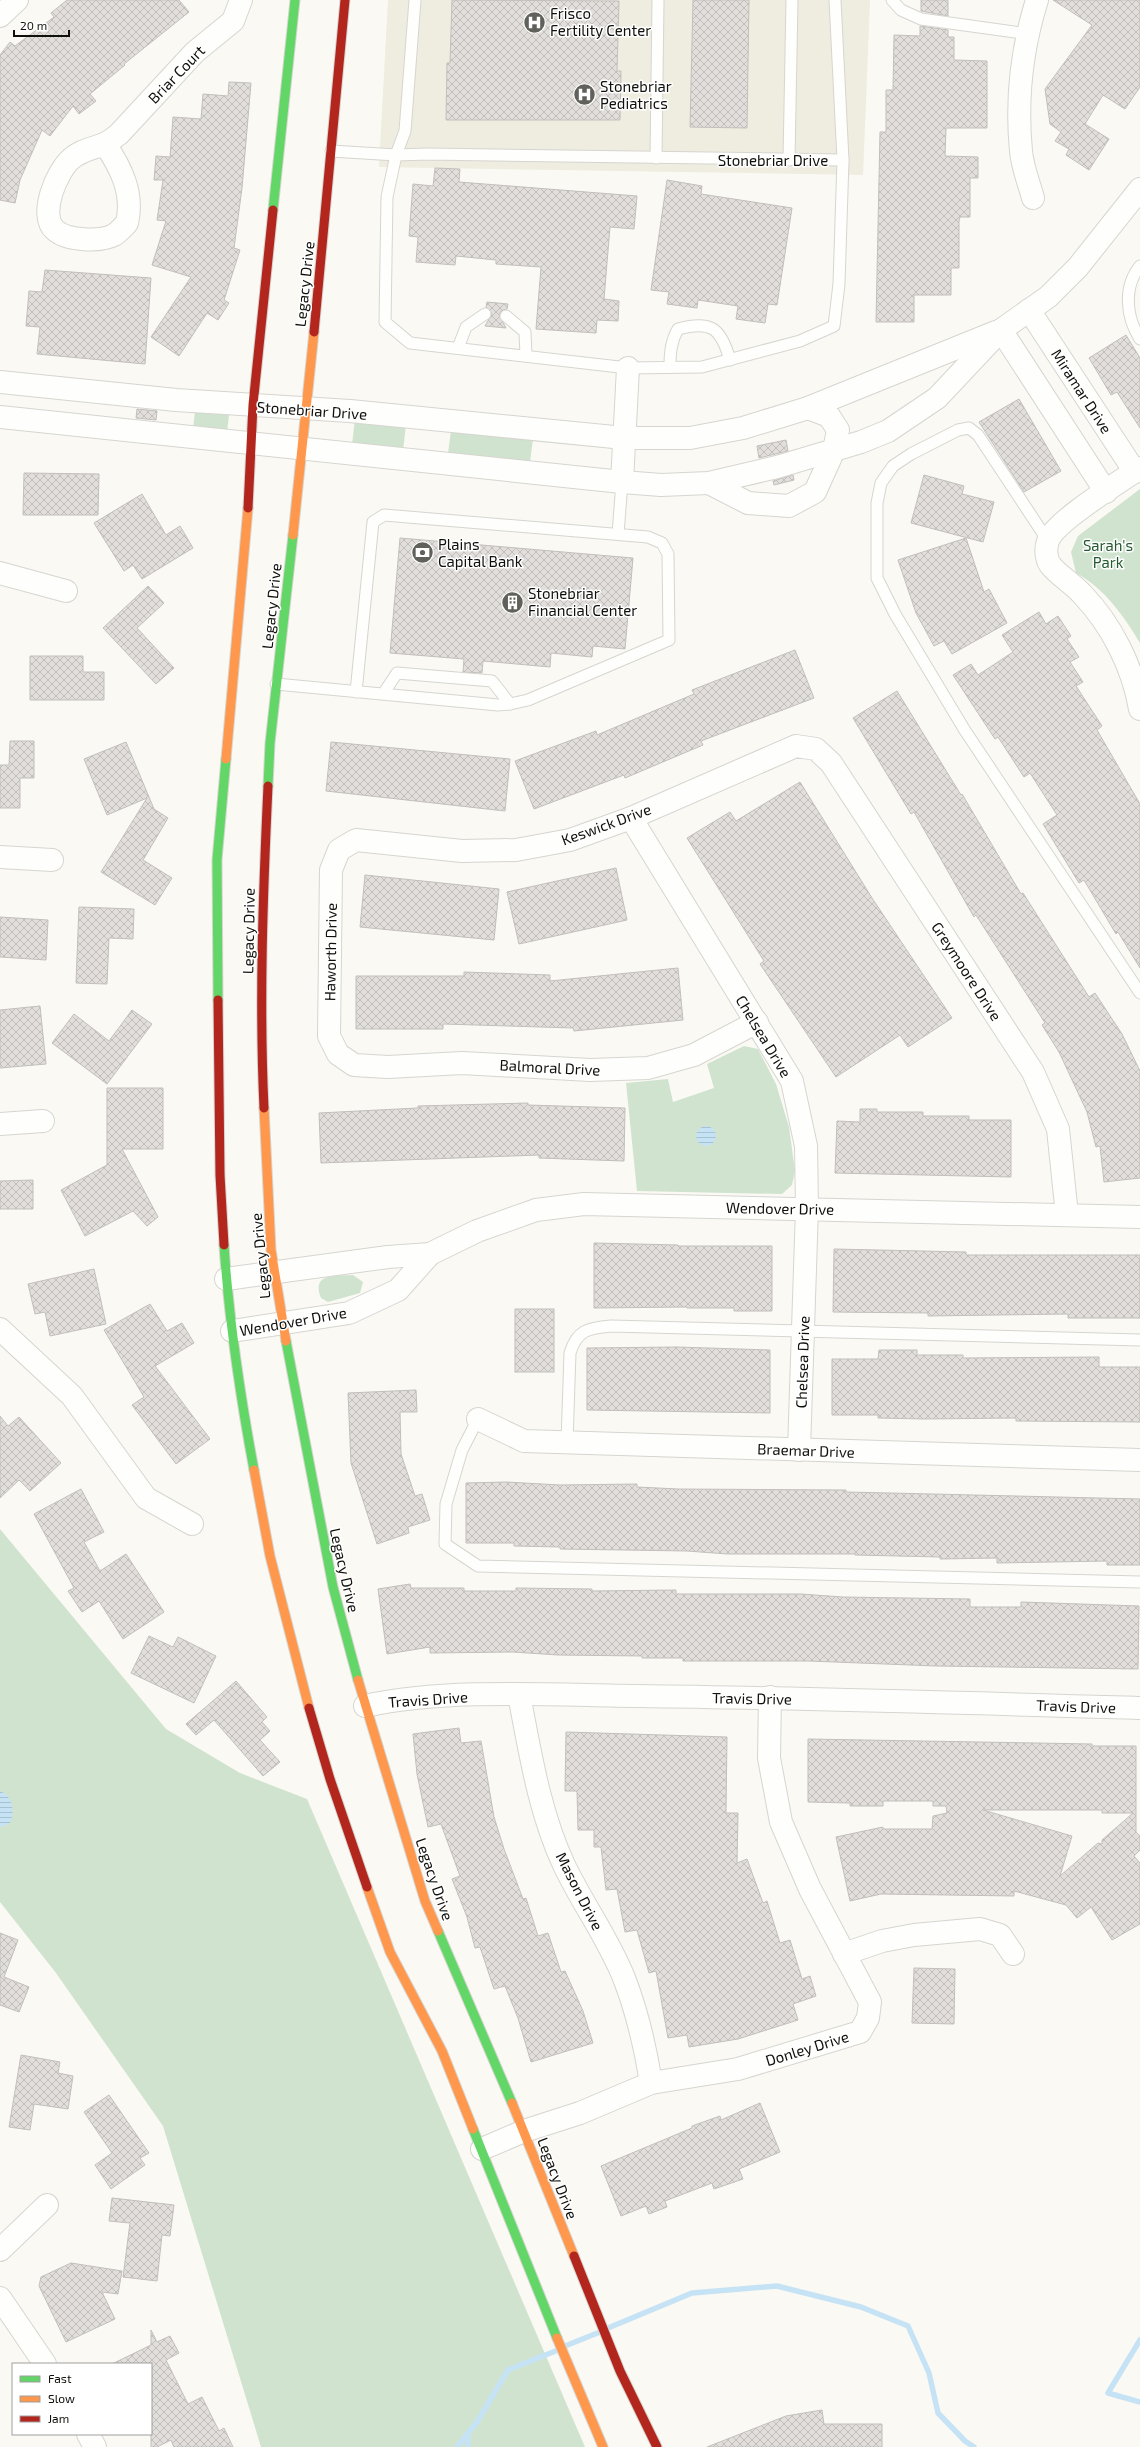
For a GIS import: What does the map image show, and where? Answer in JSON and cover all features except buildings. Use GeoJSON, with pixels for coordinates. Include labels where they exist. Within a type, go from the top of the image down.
{"type":"FeatureCollection","features":[{"type":"Feature","properties":{"kind":"main road","name":"Legacy Drive"},"geometry":{"type":"LineString","coordinates":[[295,0],[253,405],[248,516],[217,860],[220,1175],[226,1279],[232,1331],[241,1400],[270,1556],[301,1681],[330,1780],[390,1952],[442,2050],[482,2148],[546,2314],[603,2447]]}},
{"type":"Feature","properties":{"kind":"main road","name":"Legacy Drive"},"geometry":{"type":"LineString","coordinates":[[346,0],[303,448],[270,743],[262,913],[262,1056],[271,1250],[274,1274],[333,1587],[365,1706],[425,1901],[524,2131],[620,2371],[657,2447]]}},
{"type":"Feature","properties":{"kind":"street","name":"Briar Court"},"geometry":{"type":"LineString","coordinates":[[105,144],[116,160],[126,182],[129,202],[127,223],[114,235],[104,238],[84,238],[60,233],[54,230],[49,220],[48,205],[53,188],[70,159],[88,149],[105,144],[119,134],[194,52],[233,21],[241,0]]}},
{"type":"Feature","properties":{"kind":"street"},"geometry":{"type":"LineString","coordinates":[[1033,198],[1021,152],[1019,91],[1029,34],[1037,0]]}},
{"type":"Feature","properties":{"kind":"street","name":"Stonebriar Drive"},"geometry":{"type":"LineString","coordinates":[[0,417],[251,442],[348,454],[622,482],[661,485],[710,483],[777,467],[861,442],[881,434],[919,412],[936,398],[1001,330],[1048,297],[1078,267],[1140,190]]}},
{"type":"Feature","properties":{"kind":"street","name":"Miramar Drive"},"geometry":{"type":"LineString","coordinates":[[1029,310],[1137,470]]}},
{"type":"Feature","properties":{"kind":"street","name":"Stonebriar Drive"},"geometry":{"type":"LineString","coordinates":[[0,382],[253,405],[306,408],[624,438],[690,438],[743,428],[808,408],[1001,330]]}},
{"type":"Feature","properties":{"kind":"street"},"geometry":{"type":"LineString","coordinates":[[1001,330],[1106,492]]}},
{"type":"Feature","properties":{"kind":"street"},"geometry":{"type":"LineString","coordinates":[[622,482],[628,368]]}},
{"type":"Feature","properties":{"kind":"street"},"geometry":{"type":"LineString","coordinates":[[710,483],[748,503],[789,506],[816,492],[834,450],[838,430],[829,416],[808,408]]}},
{"type":"Feature","properties":{"kind":"street"},"geometry":{"type":"LineString","coordinates":[[1137,470],[1064,522],[1048,550],[1051,566],[1082,593],[1114,636],[1131,674],[1140,709]]}},
{"type":"Feature","properties":{"kind":"street"},"geometry":{"type":"LineString","coordinates":[[0,573],[66,591]]}},
{"type":"Feature","properties":{"kind":"street","name":"Keswick Drive"},"geometry":{"type":"LineString","coordinates":[[339,850],[356,840],[462,851],[516,850],[570,840],[631,818],[796,746],[816,749]]}},
{"type":"Feature","properties":{"kind":"street","name":"Greymoore Drive"},"geometry":{"type":"LineString","coordinates":[[816,749],[831,763],[1033,1072],[1058,1129],[1067,1215]]}},
{"type":"Feature","properties":{"kind":"street","name":"Chelsea Drive"},"geometry":{"type":"LineString","coordinates":[[631,818],[792,1081],[806,1146],[807,1208],[800,1450]]}},
{"type":"Feature","properties":{"kind":"street","name":"Haworth Drive"},"geometry":{"type":"LineString","coordinates":[[338,1054],[329,1036],[331,870],[339,850]]}},
{"type":"Feature","properties":{"kind":"street"},"geometry":{"type":"LineString","coordinates":[[0,857],[52,860]]}},
{"type":"Feature","properties":{"kind":"street","name":"Balmoral Drive"},"geometry":{"type":"LineString","coordinates":[[338,1054],[354,1065],[388,1067],[462,1063],[590,1070],[648,1068],[694,1055],[756,1022]]}},
{"type":"Feature","properties":{"kind":"street"},"geometry":{"type":"LineString","coordinates":[[0,1124],[43,1121]]}},
{"type":"Feature","properties":{"kind":"street","name":"Wendover Drive"},"geometry":{"type":"LineString","coordinates":[[226,1279],[274,1274],[347,1262],[430,1254],[478,1231],[536,1210],[584,1204],[807,1208],[1140,1217]]}},
{"type":"Feature","properties":{"kind":"street","name":"Wendover Drive"},"geometry":{"type":"LineString","coordinates":[[232,1331],[282,1322],[349,1313],[398,1290],[430,1254]]}},
{"type":"Feature","properties":{"kind":"street"},"geometry":{"type":"LineString","coordinates":[[0,1330],[72,1396],[146,1498],[192,1524]]}},
{"type":"Feature","properties":{"kind":"street","name":"Braemar Drive"},"geometry":{"type":"LineString","coordinates":[[478,1419],[524,1442],[567,1442],[1140,1460]]}},
{"type":"Feature","properties":{"kind":"street","name":"Travis Drive"},"geometry":{"type":"LineString","coordinates":[[365,1706],[402,1698],[519,1695],[770,1697],[1140,1708]]}},
{"type":"Feature","properties":{"kind":"street","name":"Mason Drive"},"geometry":{"type":"LineString","coordinates":[[519,1695],[533,1765],[547,1820],[564,1865],[597,1923],[624,1977],[642,2030],[651,2083]]}},
{"type":"Feature","properties":{"kind":"street","name":"Donley Drive"},"geometry":{"type":"LineString","coordinates":[[482,2148],[524,2131],[580,2113],[651,2083],[738,2069],[860,2032],[868,2018],[870,2002],[810,1889],[781,1822],[769,1758],[770,1697]]}},
{"type":"Feature","properties":{"kind":"street"},"geometry":{"type":"LineString","coordinates":[[844,1954],[882,1941],[914,1935],[980,1929],[1000,1935],[1013,1954]]}},
{"type":"Feature","properties":{"kind":"street"},"geometry":{"type":"LineString","coordinates":[[0,2250],[47,2205]]}},
{"type":"Feature","properties":{"kind":"street"},"geometry":{"type":"LineString","coordinates":[[0,2298],[44,2363]]}},
{"type":"Feature","properties":{"kind":"street"},"geometry":{"type":"LineString","coordinates":[[89,2435],[95,2447]]}},
{"type":"Feature","properties":{"kind":"lane"},"geometry":{"type":"LineString","coordinates":[[396,155],[404,131],[415,0]]}},
{"type":"Feature","properties":{"kind":"lane"},"geometry":{"type":"LineString","coordinates":[[656,158],[658,0]]}},
{"type":"Feature","properties":{"kind":"lane"},"geometry":{"type":"LineString","coordinates":[[789,160],[792,0]]}},
{"type":"Feature","properties":{"kind":"lane"},"geometry":{"type":"LineString","coordinates":[[835,0],[843,160]]}},
{"type":"Feature","properties":{"kind":"lane"},"geometry":{"type":"LineString","coordinates":[[892,0],[901,10],[920,19],[1029,34]]}},
{"type":"Feature","properties":{"kind":"lane","name":"Stonebriar Drive"},"geometry":{"type":"LineString","coordinates":[[331,151],[396,155],[843,160],[839,284],[834,326],[800,341],[702,367],[628,368],[410,343],[385,322],[387,197],[396,155]]}},
{"type":"Feature","properties":{"kind":"lane"},"geometry":{"type":"LineString","coordinates":[[1140,266],[1136,271],[1127,304],[1134,329],[1140,339]]}},
{"type":"Feature","properties":{"kind":"lane"},"geometry":{"type":"LineString","coordinates":[[458,348],[466,327],[485,314]]}},
{"type":"Feature","properties":{"kind":"lane"},"geometry":{"type":"LineString","coordinates":[[506,316],[525,332],[526,356]]}},
{"type":"Feature","properties":{"kind":"lane"},"geometry":{"type":"LineString","coordinates":[[670,367],[670,349],[678,329],[696,324],[710,326],[724,339],[730,360]]}},
{"type":"Feature","properties":{"kind":"lane"},"geometry":{"type":"LineString","coordinates":[[1048,550],[978,435],[969,428],[958,430],[911,454],[893,466],[881,483],[877,503],[877,578],[895,614],[969,735],[1140,993]]}},
{"type":"Feature","properties":{"kind":"lane"},"geometry":{"type":"LineString","coordinates":[[618,534],[622,482]]}},
{"type":"Feature","properties":{"kind":"lane"},"geometry":{"type":"LineString","coordinates":[[276,684],[356,692],[498,705],[528,700],[669,640],[668,554],[662,543],[648,536],[384,515],[373,522],[356,692]]}},
{"type":"Feature","properties":{"kind":"lane"},"geometry":{"type":"LineString","coordinates":[[382,694],[396,673],[492,681],[510,704]]}},
{"type":"Feature","properties":{"kind":"lane"},"geometry":{"type":"LineString","coordinates":[[567,1442],[570,1353],[574,1340],[581,1333],[592,1328],[611,1326],[1140,1340]]}},
{"type":"Feature","properties":{"kind":"lane"},"geometry":{"type":"LineString","coordinates":[[478,1419],[462,1450],[446,1504],[445,1544],[478,1566],[1140,1582]]}},
{"type":"Feature","properties":{"kind":"shaded area"},"geometry":{"type":"Polygon","coordinates":[[[388,0],[870,0],[863,175],[379,167],[388,0]]]}},
{"type":"Feature","properties":{"kind":"green space"},"geometry":{"type":"Polygon","coordinates":[[[195,411],[229,415],[227,432],[193,429],[195,411]]]}},
{"type":"Feature","properties":{"kind":"green space"},"geometry":{"type":"Polygon","coordinates":[[[355,418],[406,424],[403,451],[352,445],[355,418]]]}},
{"type":"Feature","properties":{"kind":"green space"},"geometry":{"type":"Polygon","coordinates":[[[451,431],[533,439],[530,462],[448,453],[451,431]]]}},
{"type":"Feature","properties":{"kind":"green space","name":"Sarah's Park"},"geometry":{"type":"Polygon","coordinates":[[[1140,489],[1140,643],[1120,613],[1096,586],[1076,573],[1071,552],[1078,536],[1140,489]]]}},
{"type":"Feature","properties":{"kind":"green space"},"geometry":{"type":"Polygon","coordinates":[[[744,1046],[758,1049],[776,1084],[789,1127],[795,1171],[792,1185],[782,1194],[637,1191],[626,1083],[668,1079],[673,1102],[714,1088],[707,1064],[744,1046]]]}},
{"type":"Feature","properties":{"kind":"green space"},"geometry":{"type":"Polygon","coordinates":[[[353,1275],[363,1282],[360,1293],[328,1302],[321,1298],[319,1284],[322,1280],[332,1276],[353,1275]]]}},
{"type":"Feature","properties":{"kind":"green space"},"geometry":{"type":"Polygon","coordinates":[[[0,1529],[166,1729],[240,1773],[307,1799],[585,2447],[261,2447],[163,2126],[56,1973],[0,1902],[0,1529]]]}},
{"type":"Feature","properties":{"kind":"water"},"geometry":{"type":"Polygon","coordinates":[[[706,1126],[713,1129],[716,1136],[713,1143],[706,1146],[699,1143],[696,1136],[699,1129],[706,1126]]]}},
{"type":"Feature","properties":{"kind":"water"},"geometry":{"type":"Polygon","coordinates":[[[0,1791],[10,1800],[12,1805],[12,1819],[10,1823],[0,1827],[0,1791]]]}},
{"type":"Feature","properties":{"kind":"waterway"},"geometry":{"type":"LineString","coordinates":[[608,2328],[692,2293],[777,2286],[861,2307],[908,2326],[929,2373],[938,2413],[965,2441],[974,2447]]}},
{"type":"Feature","properties":{"kind":"waterway"},"geometry":{"type":"LineString","coordinates":[[565,2346],[600,2332]]}},
{"type":"Feature","properties":{"kind":"waterway"},"geometry":{"type":"LineString","coordinates":[[1140,2340],[1108,2393],[1140,2402]]}},
{"type":"Feature","properties":{"kind":"waterway"},"geometry":{"type":"LineString","coordinates":[[457,2447],[477,2422],[508,2370],[558,2350]]}},
{"type":"Feature","properties":{"kind":"waterway"},"geometry":{"type":"LineString","coordinates":[[468,2433],[468,2447]]}},
{"type":"Feature","properties":{"kind":"traffic: fast"},"geometry":{"type":"LineString","coordinates":[[273,210],[295,0]]}},
{"type":"Feature","properties":{"kind":"traffic: fast"},"geometry":{"type":"LineString","coordinates":[[268,786],[270,743],[293,535]]}},
{"type":"Feature","properties":{"kind":"traffic: fast"},"geometry":{"type":"LineString","coordinates":[[218,1000],[217,860],[226,759]]}},
{"type":"Feature","properties":{"kind":"traffic: fast"},"geometry":{"type":"LineString","coordinates":[[224,1245],[236,1358],[254,1470]]}},
{"type":"Feature","properties":{"kind":"traffic: fast"},"geometry":{"type":"LineString","coordinates":[[286,1341],[333,1587],[358,1680]]}},
{"type":"Feature","properties":{"kind":"traffic: fast"},"geometry":{"type":"LineString","coordinates":[[438,1931],[512,2103]]}},
{"type":"Feature","properties":{"kind":"traffic: fast"},"geometry":{"type":"LineString","coordinates":[[473,2129],[557,2338]]}},
{"type":"Feature","properties":{"kind":"traffic: slow"},"geometry":{"type":"LineString","coordinates":[[293,535],[314,332]]}},
{"type":"Feature","properties":{"kind":"traffic: slow"},"geometry":{"type":"LineString","coordinates":[[226,759],[248,508]]}},
{"type":"Feature","properties":{"kind":"traffic: slow"},"geometry":{"type":"LineString","coordinates":[[264,1108],[271,1250],[286,1341]]}},
{"type":"Feature","properties":{"kind":"traffic: slow"},"geometry":{"type":"LineString","coordinates":[[254,1470],[270,1556],[309,1708]]}},
{"type":"Feature","properties":{"kind":"traffic: slow"},"geometry":{"type":"LineString","coordinates":[[358,1680],[425,1901],[438,1931]]}},
{"type":"Feature","properties":{"kind":"traffic: slow"},"geometry":{"type":"LineString","coordinates":[[367,1887],[390,1952],[442,2051],[473,2129]]}},
{"type":"Feature","properties":{"kind":"traffic: slow"},"geometry":{"type":"LineString","coordinates":[[512,2103],[574,2256]]}},
{"type":"Feature","properties":{"kind":"traffic: slow"},"geometry":{"type":"LineString","coordinates":[[557,2338],[603,2447]]}},
{"type":"Feature","properties":{"kind":"traffic: jam"},"geometry":{"type":"LineString","coordinates":[[314,332],[345,0]]}},
{"type":"Feature","properties":{"kind":"traffic: jam"},"geometry":{"type":"LineString","coordinates":[[248,508],[253,405],[273,210]]}},
{"type":"Feature","properties":{"kind":"traffic: jam"},"geometry":{"type":"LineString","coordinates":[[264,1108],[262,1028],[263,907],[268,786]]}},
{"type":"Feature","properties":{"kind":"traffic: jam"},"geometry":{"type":"LineString","coordinates":[[218,1000],[220,1175],[224,1245]]}},
{"type":"Feature","properties":{"kind":"traffic: jam"},"geometry":{"type":"LineString","coordinates":[[309,1708],[330,1779],[367,1887]]}},
{"type":"Feature","properties":{"kind":"traffic: jam"},"geometry":{"type":"LineString","coordinates":[[574,2256],[620,2371],[657,2447]]}},
{"type":"Feature","properties":{"kind":"place","name":"Frisco Fertility Center"},"geometry":{"type":"Point","coordinates":[535,22]}},
{"type":"Feature","properties":{"kind":"place","name":"Stonebriar Pediatrics"},"geometry":{"type":"Point","coordinates":[584,95]}},
{"type":"Feature","properties":{"kind":"place","name":"Plains Capital Bank"},"geometry":{"type":"Point","coordinates":[422,553]}},
{"type":"Feature","properties":{"kind":"place","name":"Stonebriar Financial Center"},"geometry":{"type":"Point","coordinates":[512,602]}}]}
